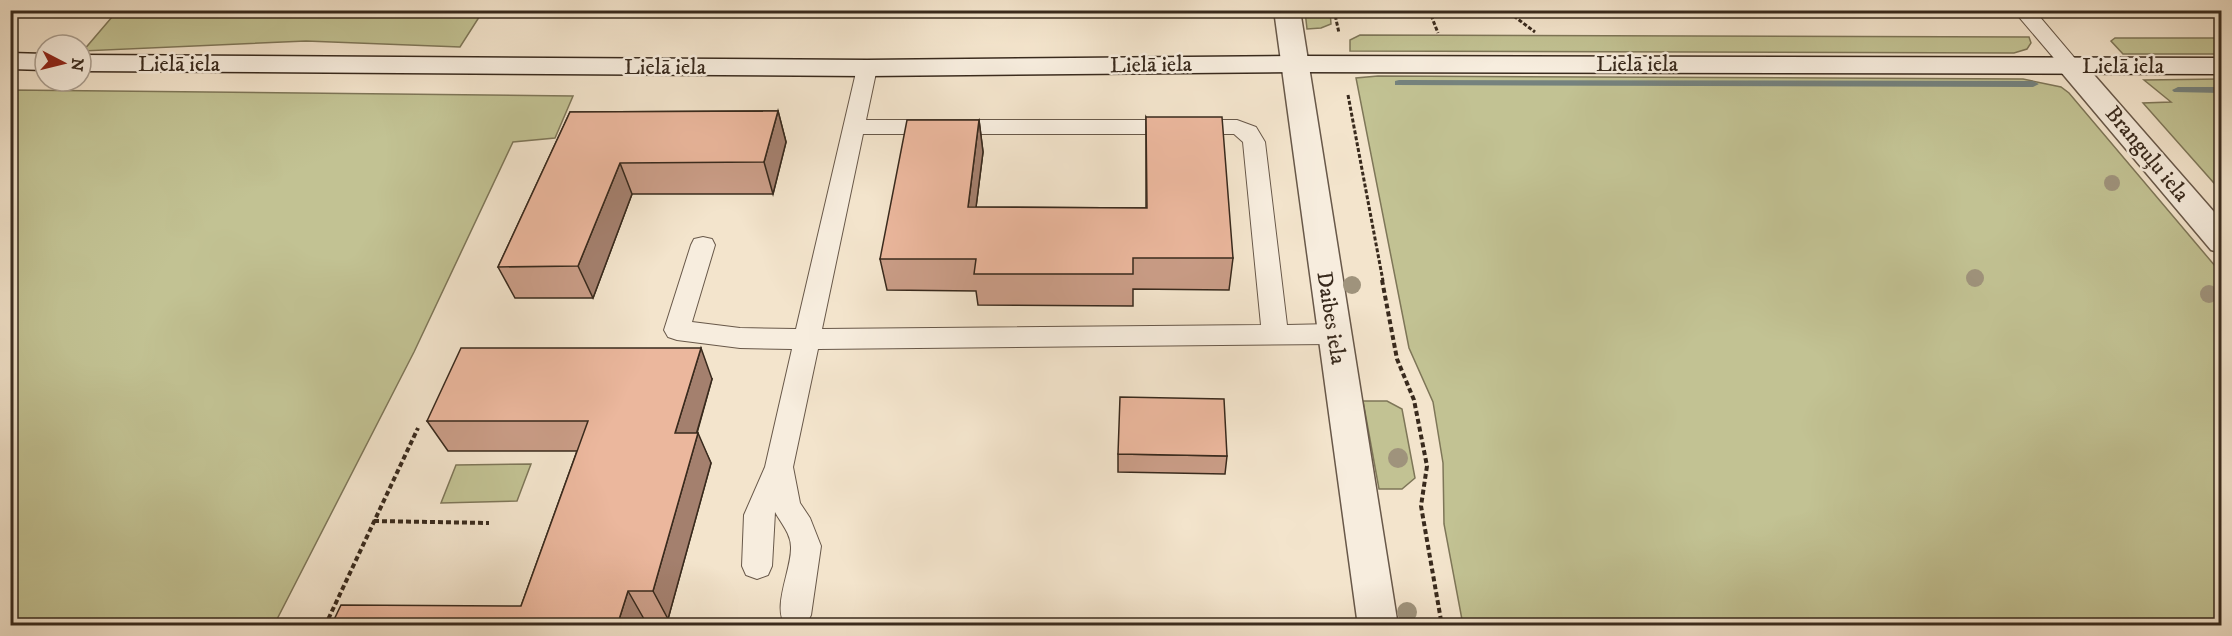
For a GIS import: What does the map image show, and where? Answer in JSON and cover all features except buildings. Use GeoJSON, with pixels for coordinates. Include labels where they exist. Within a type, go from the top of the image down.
{"type":"FeatureCollection","features":[{"type":"Feature","properties":{"kind":"street","name":"Daibes iela"},"geometry":{"type":"LineString","coordinates":[[1287,10],[1333,334],[1378,626]]}},
{"type":"Feature","properties":{"kind":"street"},"geometry":{"type":"LineString","coordinates":[[10,61],[33,62]]}},
{"type":"Feature","properties":{"kind":"street","name":"Lielā iela"},"geometry":{"type":"LineString","coordinates":[[93,63],[867,68],[1294,64],[2222,66]]}},
{"type":"Feature","properties":{"kind":"street","name":"Branguļu iela"},"geometry":{"type":"LineString","coordinates":[[2071,66],[2222,242]]}},
{"type":"Feature","properties":{"kind":"lane"},"geometry":{"type":"LineString","coordinates":[[2023,10],[2071,66]]}},
{"type":"Feature","properties":{"kind":"lane"},"geometry":{"type":"LineString","coordinates":[[757,566],[759,515],[779,467],[867,68]]}},
{"type":"Feature","properties":{"kind":"lane"},"geometry":{"type":"LineString","coordinates":[[854,127],[1238,127],[1248,132],[1254,142],[1275,335]]}},
{"type":"Feature","properties":{"kind":"lane"},"geometry":{"type":"LineString","coordinates":[[703,245],[677,330],[740,338],[807,339],[1333,334]]}},
{"type":"Feature","properties":{"kind":"lane"},"geometry":{"type":"LineString","coordinates":[[779,467],[786,506],[800,527],[806,546],[795,615]]}},
{"type":"Feature","properties":{"kind":"path"},"geometry":{"type":"LineString","coordinates":[[1334,10],[1339,33]]}},
{"type":"Feature","properties":{"kind":"path"},"geometry":{"type":"LineString","coordinates":[[1438,33],[1430,11],[1464,10]]}},
{"type":"Feature","properties":{"kind":"path"},"geometry":{"type":"LineString","coordinates":[[1491,10],[1512,12],[1535,32]]}},
{"type":"Feature","properties":{"kind":"path"},"geometry":{"type":"LineString","coordinates":[[1352,115],[1396,359],[1414,400],[1427,466],[1420,506],[1442,626]]}},
{"type":"Feature","properties":{"kind":"path"},"geometry":{"type":"LineString","coordinates":[[325,626],[418,428]]}},
{"type":"Feature","properties":{"kind":"path"},"geometry":{"type":"LineString","coordinates":[[374,521],[489,523]]}},
{"type":"Feature","properties":{"kind":"green space"},"geometry":{"type":"Polygon","coordinates":[[[118,10],[483,10],[460,47],[306,41],[93,51],[93,39],[118,10]]]}},
{"type":"Feature","properties":{"kind":"green space"},"geometry":{"type":"Polygon","coordinates":[[[1305,11],[1330,11],[1331,24],[1321,28],[1307,29],[1305,11]]]}},
{"type":"Feature","properties":{"kind":"green space"},"geometry":{"type":"Polygon","coordinates":[[[1360,35],[2029,37],[2031,43],[2027,49],[2014,53],[1350,51],[1350,40],[1360,35]]]}},
{"type":"Feature","properties":{"kind":"green space"},"geometry":{"type":"Polygon","coordinates":[[[2115,38],[2221,38],[2221,54],[2123,54],[2111,41],[2115,38]]]}},
{"type":"Feature","properties":{"kind":"green space"},"geometry":{"type":"Polygon","coordinates":[[[1378,76],[2023,79],[2061,87],[2069,93],[2221,273],[2221,625],[1463,625],[1444,524],[1443,463],[1433,402],[1409,348],[1356,78],[1378,76]]]}},
{"type":"Feature","properties":{"kind":"green space"},"geometry":{"type":"Polygon","coordinates":[[[2222,79],[2221,191],[2143,103],[2171,102],[2144,80],[2222,79]]]}},
{"type":"Feature","properties":{"kind":"green space"},"geometry":{"type":"Polygon","coordinates":[[[11,90],[33,90],[33,93],[93,93],[93,91],[573,96],[555,138],[513,142],[414,352],[274,625],[11,625],[11,90]]]}},
{"type":"Feature","properties":{"kind":"green space"},"geometry":{"type":"Polygon","coordinates":[[[1363,401],[1387,401],[1402,409],[1415,478],[1402,489],[1379,489],[1363,401]]]}},
{"type":"Feature","properties":{"kind":"green space"},"geometry":{"type":"Polygon","coordinates":[[[531,464],[517,501],[441,503],[456,465],[531,464]]]}},
{"type":"Feature","properties":{"kind":"waterway"},"geometry":{"type":"LineString","coordinates":[[1399,83],[2033,84]]}},
{"type":"Feature","properties":{"kind":"waterway"},"geometry":{"type":"LineString","coordinates":[[2178,90],[2222,90]]}}]}
